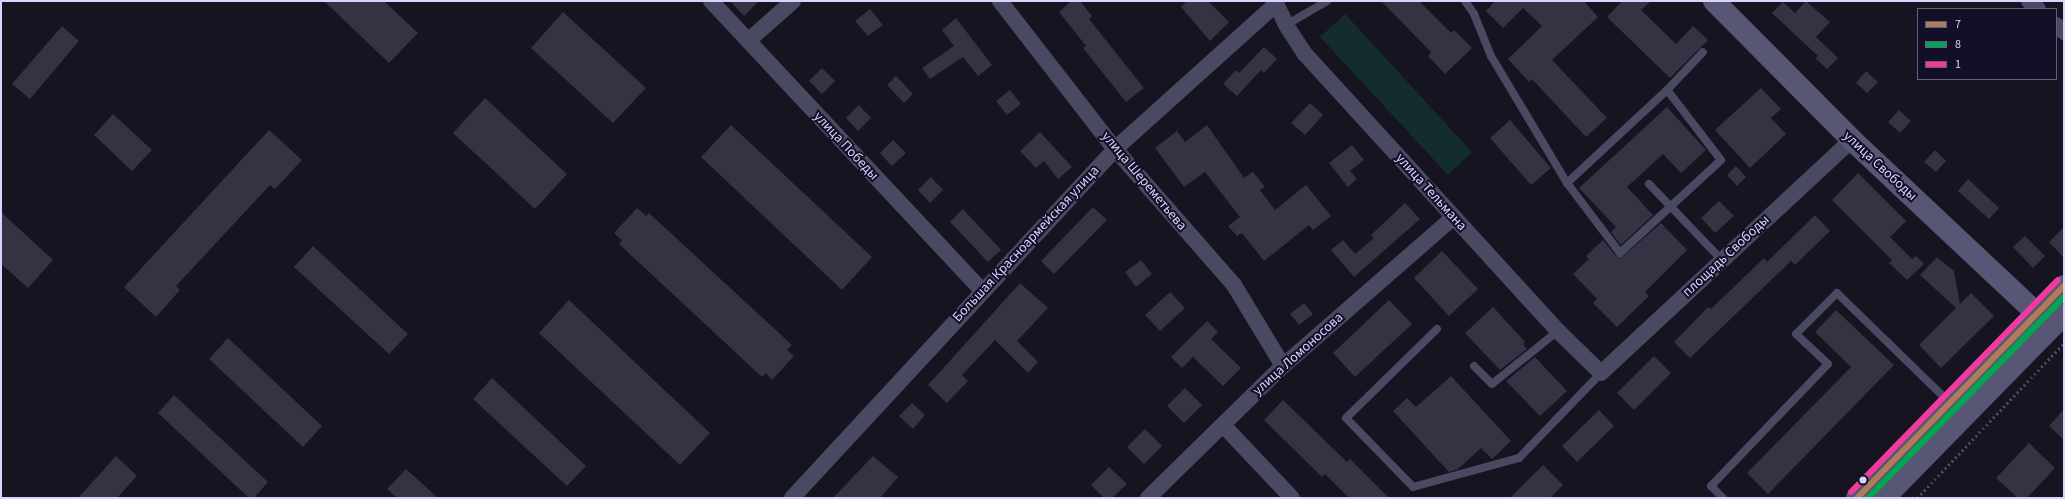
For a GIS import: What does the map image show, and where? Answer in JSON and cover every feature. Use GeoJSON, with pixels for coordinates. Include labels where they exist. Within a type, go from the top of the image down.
{"type":"FeatureCollection","features":[{"type":"Feature","properties":{"kind":"main road","name":"улица Свободы"},"geometry":{"type":"LineString","coordinates":[[1714,1],[1852,140],[2054,324]]}},
{"type":"Feature","properties":{"kind":"main road"},"geometry":{"type":"LineString","coordinates":[[1886,497],[2054,324],[2064,286]]}},
{"type":"Feature","properties":{"kind":"main road"},"geometry":{"type":"LineString","coordinates":[[1856,498],[1950,402],[2054,324]]}},
{"type":"Feature","properties":{"kind":"street","name":"улица Победы"},"geometry":{"type":"LineString","coordinates":[[711,1],[982,291]]}},
{"type":"Feature","properties":{"kind":"street"},"geometry":{"type":"LineString","coordinates":[[748,41],[792,1]]}},
{"type":"Feature","properties":{"kind":"street","name":"улица Шереметьева"},"geometry":{"type":"LineString","coordinates":[[1000,1],[1115,149],[1234,285],[1283,366]]}},
{"type":"Feature","properties":{"kind":"street"},"geometry":{"type":"LineString","coordinates":[[2029,1],[2037,8]]}},
{"type":"Feature","properties":{"kind":"street","name":"Большая Красноармейская улица"},"geometry":{"type":"LineString","coordinates":[[792,498],[1115,149],[1275,3]]}},
{"type":"Feature","properties":{"kind":"street","name":"улица Тельмана"},"geometry":{"type":"LineString","coordinates":[[1275,3],[1286,25],[1305,54],[1558,331],[1600,373]]}},
{"type":"Feature","properties":{"kind":"street","name":"площадь Свободы"},"geometry":{"type":"LineString","coordinates":[[1600,373],[1852,140]]}},
{"type":"Feature","properties":{"kind":"street","name":"улица Ломоносова"},"geometry":{"type":"LineString","coordinates":[[1148,498],[1283,366],[1454,217]]}},
{"type":"Feature","properties":{"kind":"street"},"geometry":{"type":"LineString","coordinates":[[1224,425],[1292,498]]}},
{"type":"Feature","properties":{"kind":"lane"},"geometry":{"type":"LineString","coordinates":[[1286,25],[1327,1]]}},
{"type":"Feature","properties":{"kind":"lane"},"geometry":{"type":"LineString","coordinates":[[1465,1],[1474,14],[1491,56],[1567,183],[1620,253],[1721,160],[1667,90]]}},
{"type":"Feature","properties":{"kind":"lane"},"geometry":{"type":"LineString","coordinates":[[1567,183],[1667,90],[1703,52]]}},
{"type":"Feature","properties":{"kind":"lane"},"geometry":{"type":"LineString","coordinates":[[1649,184],[1722,260]]}},
{"type":"Feature","properties":{"kind":"lane"},"geometry":{"type":"LineString","coordinates":[[1723,498],[1711,486],[1828,364],[1796,334],[1837,292],[1950,402]]}},
{"type":"Feature","properties":{"kind":"lane"},"geometry":{"type":"LineString","coordinates":[[1437,329],[1346,418],[1413,488],[1519,458],[1600,373]]}},
{"type":"Feature","properties":{"kind":"lane"},"geometry":{"type":"LineString","coordinates":[[1474,366],[1492,384],[1558,331]]}},
{"type":"Feature","properties":{"kind":"path"},"geometry":{"type":"LineString","coordinates":[[1917,498],[2054,324]]}},
{"type":"Feature","properties":{"kind":"green space"},"geometry":{"type":"Polygon","coordinates":[[[1345,14],[1472,152],[1448,175],[1320,37],[1345,14]]]}},
{"type":"Feature","properties":{"kind":"building"},"geometry":{"type":"Polygon","coordinates":[[[324,1],[384,1],[418,33],[389,63],[324,1]]]}},
{"type":"Feature","properties":{"kind":"building"},"geometry":{"type":"Polygon","coordinates":[[[730,1],[759,1],[744,16],[730,1]]]}},
{"type":"Feature","properties":{"kind":"building"},"geometry":{"type":"Polygon","coordinates":[[[1071,1],[1080,1],[1092,16],[1089,19],[1144,88],[1126,102],[1083,48],[1086,46],[1059,12],[1071,1]]]}},
{"type":"Feature","properties":{"kind":"building"},"geometry":{"type":"Polygon","coordinates":[[[1187,1],[1208,1],[1229,22],[1210,41],[1181,7],[1187,1]]]}},
{"type":"Feature","properties":{"kind":"building"},"geometry":{"type":"Polygon","coordinates":[[[1381,1],[1419,1],[1451,33],[1454,30],[1472,48],[1445,74],[1428,56],[1431,52],[1381,1]]]}},
{"type":"Feature","properties":{"kind":"building"},"geometry":{"type":"Polygon","coordinates":[[[1495,1],[1584,1],[1598,17],[1552,60],[1607,118],[1586,137],[1532,79],[1529,82],[1508,59],[1542,26],[1523,8],[1503,28],[1486,11],[1495,1]]]}},
{"type":"Feature","properties":{"kind":"building"},"geometry":{"type":"Polygon","coordinates":[[[1622,1],[1651,1],[1641,10],[1676,44],[1693,26],[1708,40],[1670,78],[1607,17],[1622,1]]]}},
{"type":"Feature","properties":{"kind":"building"},"geometry":{"type":"Polygon","coordinates":[[[1806,1],[1830,22],[1816,37],[1838,58],[1827,69],[1815,58],[1818,56],[1772,13],[1783,2],[1795,13],[1806,1]]]}},
{"type":"Feature","properties":{"kind":"building"},"geometry":{"type":"Polygon","coordinates":[[[870,9],[883,25],[868,36],[855,21],[870,9]]]}},
{"type":"Feature","properties":{"kind":"building"},"geometry":{"type":"Polygon","coordinates":[[[563,12],[646,88],[613,123],[531,48],[563,12]]]}},
{"type":"Feature","properties":{"kind":"building"},"geometry":{"type":"Polygon","coordinates":[[[956,18],[992,65],[978,76],[963,57],[930,79],[922,68],[954,46],[942,30],[956,18]]]}},
{"type":"Feature","properties":{"kind":"building"},"geometry":{"type":"Polygon","coordinates":[[[62,26],[79,41],[30,99],[12,84],[62,26]]]}},
{"type":"Feature","properties":{"kind":"building"},"geometry":{"type":"Polygon","coordinates":[[[1264,47],[1277,59],[1264,73],[1261,70],[1237,96],[1223,84],[1236,70],[1239,73],[1264,47]]]}},
{"type":"Feature","properties":{"kind":"building"},"geometry":{"type":"Polygon","coordinates":[[[822,68],[835,81],[822,94],[809,81],[822,68]]]}},
{"type":"Feature","properties":{"kind":"building"},"geometry":{"type":"Polygon","coordinates":[[[1866,71],[1878,82],[1867,93],[1856,83],[1866,71]]]}},
{"type":"Feature","properties":{"kind":"building"},"geometry":{"type":"Polygon","coordinates":[[[896,76],[913,94],[904,103],[887,85],[896,76]]]}},
{"type":"Feature","properties":{"kind":"building"},"geometry":{"type":"Polygon","coordinates":[[[1761,88],[1781,109],[1771,118],[1786,134],[1750,168],[1715,130],[1761,88]]]}},
{"type":"Feature","properties":{"kind":"building"},"geometry":{"type":"Polygon","coordinates":[[[1010,90],[1021,104],[1007,115],[996,101],[1010,90]]]}},
{"type":"Feature","properties":{"kind":"building"},"geometry":{"type":"Polygon","coordinates":[[[485,98],[567,174],[535,209],[453,133],[485,98]]]}},
{"type":"Feature","properties":{"kind":"building"},"geometry":{"type":"Polygon","coordinates":[[[1310,103],[1323,115],[1305,135],[1291,123],[1310,103]]]}},
{"type":"Feature","properties":{"kind":"building"},"geometry":{"type":"Polygon","coordinates":[[[859,105],[871,118],[858,131],[846,118],[859,105]]]}},
{"type":"Feature","properties":{"kind":"building"},"geometry":{"type":"Polygon","coordinates":[[[1667,107],[1706,150],[1681,173],[1663,154],[1627,187],[1653,215],[1621,245],[1611,232],[1616,227],[1579,188],[1667,107]]]}},
{"type":"Feature","properties":{"kind":"building"},"geometry":{"type":"Polygon","coordinates":[[[1899,110],[1911,121],[1900,133],[1888,122],[1899,110]]]}},
{"type":"Feature","properties":{"kind":"building"},"geometry":{"type":"Polygon","coordinates":[[[113,114],[152,150],[132,171],[94,135],[113,114]]]}},
{"type":"Feature","properties":{"kind":"building"},"geometry":{"type":"Polygon","coordinates":[[[1510,120],[1551,168],[1531,185],[1490,138],[1510,120]]]}},
{"type":"Feature","properties":{"kind":"building"},"geometry":{"type":"Polygon","coordinates":[[[731,125],[872,257],[842,290],[701,157],[731,125]]]}},
{"type":"Feature","properties":{"kind":"building"},"geometry":{"type":"Polygon","coordinates":[[[1207,125],[1244,178],[1253,172],[1265,187],[1260,190],[1275,210],[1306,185],[1331,216],[1313,230],[1309,225],[1264,261],[1242,233],[1237,236],[1228,226],[1240,217],[1205,172],[1184,187],[1155,148],[1177,131],[1185,142],[1207,125]]]}},
{"type":"Feature","properties":{"kind":"building"},"geometry":{"type":"Polygon","coordinates":[[[269,130],[302,160],[275,189],[270,185],[176,286],[180,290],[156,317],[124,287],[269,130]]]}},
{"type":"Feature","properties":{"kind":"building"},"geometry":{"type":"Polygon","coordinates":[[[1040,132],[1072,167],[1058,179],[1044,161],[1036,168],[1020,151],[1040,132]]]}},
{"type":"Feature","properties":{"kind":"building"},"geometry":{"type":"Polygon","coordinates":[[[893,140],[906,153],[892,166],[880,153],[893,140]]]}},
{"type":"Feature","properties":{"kind":"building"},"geometry":{"type":"Polygon","coordinates":[[[1352,145],[1364,160],[1350,171],[1357,179],[1348,187],[1329,163],[1352,145]]]}},
{"type":"Feature","properties":{"kind":"building"},"geometry":{"type":"Polygon","coordinates":[[[1935,150],[1946,161],[1936,172],[1924,162],[1935,150]]]}},
{"type":"Feature","properties":{"kind":"building"},"geometry":{"type":"Polygon","coordinates":[[[1736,166],[1746,177],[1737,186],[1727,175],[1736,166]]]}},
{"type":"Feature","properties":{"kind":"building"},"geometry":{"type":"Polygon","coordinates":[[[1858,173],[1906,221],[1890,237],[1912,259],[1916,256],[1924,264],[1907,280],[1889,263],[1892,260],[1832,200],[1858,173]]]}},
{"type":"Feature","properties":{"kind":"building"},"geometry":{"type":"Polygon","coordinates":[[[931,177],[943,190],[930,203],[918,190],[931,177]]]}},
{"type":"Feature","properties":{"kind":"building"},"geometry":{"type":"Polygon","coordinates":[[[1968,179],[1999,208],[1989,219],[1958,191],[1968,179]]]}},
{"type":"Feature","properties":{"kind":"building"},"geometry":{"type":"Polygon","coordinates":[[[1719,201],[1734,216],[1715,233],[1701,218],[1719,201]]]}},
{"type":"Feature","properties":{"kind":"building"},"geometry":{"type":"Polygon","coordinates":[[[1405,203],[1420,219],[1354,277],[1331,250],[1343,240],[1355,254],[1374,238],[1371,235],[1405,203]]]}},
{"type":"Feature","properties":{"kind":"building"},"geometry":{"type":"Polygon","coordinates":[[[1093,207],[1107,220],[1054,274],[1041,261],[1093,207]]]}},
{"type":"Feature","properties":{"kind":"building"},"geometry":{"type":"Polygon","coordinates":[[[637,208],[646,216],[649,213],[792,345],[787,350],[794,356],[772,380],[766,373],[762,377],[619,244],[622,240],[614,233],[637,208]]]}},
{"type":"Feature","properties":{"kind":"building"},"geometry":{"type":"Polygon","coordinates":[[[963,209],[1001,250],[988,262],[950,222],[963,209]]]}},
{"type":"Feature","properties":{"kind":"building"},"geometry":{"type":"Polygon","coordinates":[[[1,212],[53,260],[28,288],[1,264],[1,212]]]}},
{"type":"Feature","properties":{"kind":"building"},"geometry":{"type":"Polygon","coordinates":[[[1815,215],[1830,231],[1795,265],[1791,261],[1690,358],[1674,342],[1708,307],[1711,309],[1764,258],[1767,262],[1815,215]]]}},
{"type":"Feature","properties":{"kind":"building"},"geometry":{"type":"Polygon","coordinates":[[[1661,223],[1687,250],[1645,292],[1649,296],[1617,327],[1593,303],[1597,299],[1573,274],[1589,259],[1586,256],[1603,240],[1616,256],[1621,258],[1661,223]]]}},
{"type":"Feature","properties":{"kind":"building"},"geometry":{"type":"Polygon","coordinates":[[[2064,227],[2064,258],[2049,242],[2064,227]]]}},
{"type":"Feature","properties":{"kind":"building"},"geometry":{"type":"Polygon","coordinates":[[[2025,236],[2045,256],[2033,268],[2013,247],[2025,236]]]}},
{"type":"Feature","properties":{"kind":"building"},"geometry":{"type":"Polygon","coordinates":[[[313,246],[408,334],[389,354],[294,267],[313,246]]]}},
{"type":"Feature","properties":{"kind":"building"},"geometry":{"type":"Polygon","coordinates":[[[1442,251],[1478,289],[1449,316],[1414,278],[1442,251]]]}},
{"type":"Feature","properties":{"kind":"building"},"geometry":{"type":"Polygon","coordinates":[[[1937,257],[1954,271],[1960,304],[1971,293],[1994,316],[1941,368],[1919,345],[1956,308],[1920,275],[1937,257]]]}},
{"type":"Feature","properties":{"kind":"building"},"geometry":{"type":"Polygon","coordinates":[[[1141,260],[1152,274],[1136,287],[1125,272],[1141,260]]]}},
{"type":"Feature","properties":{"kind":"building"},"geometry":{"type":"Polygon","coordinates":[[[1020,283],[1048,308],[1017,341],[1038,362],[1028,373],[995,340],[962,375],[968,381],[947,403],[928,385],[1020,283]]]}},
{"type":"Feature","properties":{"kind":"building"},"geometry":{"type":"Polygon","coordinates":[[[1170,292],[1185,308],[1160,331],[1145,315],[1170,292]]]}},
{"type":"Feature","properties":{"kind":"building"},"geometry":{"type":"Polygon","coordinates":[[[569,300],[710,433],[680,465],[539,333],[569,300]]]}},
{"type":"Feature","properties":{"kind":"building"},"geometry":{"type":"Polygon","coordinates":[[[1389,300],[1412,324],[1355,377],[1333,353],[1389,300]]]}},
{"type":"Feature","properties":{"kind":"building"},"geometry":{"type":"Polygon","coordinates":[[[1304,303],[1313,314],[1299,325],[1290,314],[1304,303]]]}},
{"type":"Feature","properties":{"kind":"building"},"geometry":{"type":"Polygon","coordinates":[[[1493,307],[1525,342],[1523,344],[1527,349],[1500,370],[1465,333],[1493,307]]]}},
{"type":"Feature","properties":{"kind":"building"},"geometry":{"type":"Polygon","coordinates":[[[1836,310],[1894,365],[1768,494],[1747,473],[1851,367],[1815,332],[1836,310]]]}},
{"type":"Feature","properties":{"kind":"building"},"geometry":{"type":"Polygon","coordinates":[[[1207,321],[1218,332],[1211,339],[1241,368],[1223,386],[1193,357],[1182,368],[1171,357],[1207,321]]]}},
{"type":"Feature","properties":{"kind":"building"},"geometry":{"type":"Polygon","coordinates":[[[228,338],[322,426],[303,447],[209,359],[228,338]]]}},
{"type":"Feature","properties":{"kind":"building"},"geometry":{"type":"Polygon","coordinates":[[[1654,356],[1671,373],[1634,410],[1617,393],[1654,356]]]}},
{"type":"Feature","properties":{"kind":"building"},"geometry":{"type":"Polygon","coordinates":[[[1535,357],[1567,391],[1540,416],[1506,381],[1535,357]]]}},
{"type":"Feature","properties":{"kind":"building"},"geometry":{"type":"Polygon","coordinates":[[[1451,376],[1511,441],[1492,459],[1481,448],[1458,469],[1449,472],[1393,411],[1407,398],[1416,407],[1451,376]]]}},
{"type":"Feature","properties":{"kind":"building"},"geometry":{"type":"Polygon","coordinates":[[[492,378],[586,466],[567,486],[473,399],[492,378]]]}},
{"type":"Feature","properties":{"kind":"building"},"geometry":{"type":"Polygon","coordinates":[[[1185,388],[1202,405],[1184,423],[1167,406],[1185,388]]]}},
{"type":"Feature","properties":{"kind":"building"},"geometry":{"type":"Polygon","coordinates":[[[174,395],[268,482],[254,498],[249,498],[158,413],[174,395]]]}},
{"type":"Feature","properties":{"kind":"building"},"geometry":{"type":"Polygon","coordinates":[[[1283,400],[1347,462],[1350,459],[1389,498],[1349,498],[1325,474],[1322,477],[1264,420],[1283,400]]]}},
{"type":"Feature","properties":{"kind":"building"},"geometry":{"type":"Polygon","coordinates":[[[912,403],[925,415],[913,429],[899,416],[912,403]]]}},
{"type":"Feature","properties":{"kind":"building"},"geometry":{"type":"Polygon","coordinates":[[[2064,409],[2064,440],[2049,426],[2064,409]]]}},
{"type":"Feature","properties":{"kind":"building"},"geometry":{"type":"Polygon","coordinates":[[[1599,410],[1614,426],[1577,462],[1562,446],[1599,410]]]}},
{"type":"Feature","properties":{"kind":"building"},"geometry":{"type":"Polygon","coordinates":[[[1145,429],[1162,446],[1144,464],[1127,447],[1145,429]]]}},
{"type":"Feature","properties":{"kind":"building"},"geometry":{"type":"Polygon","coordinates":[[[2029,443],[2055,468],[2027,498],[2018,498],[1996,478],[2029,443]]]}},
{"type":"Feature","properties":{"kind":"building"},"geometry":{"type":"Polygon","coordinates":[[[116,456],[137,476],[117,498],[78,498],[116,456]]]}},
{"type":"Feature","properties":{"kind":"building"},"geometry":{"type":"Polygon","coordinates":[[[873,456],[898,477],[880,498],[833,498],[873,456]]]}},
{"type":"Feature","properties":{"kind":"building"},"geometry":{"type":"Polygon","coordinates":[[[1543,465],[1563,485],[1550,498],[1510,498],[1543,465]]]}},
{"type":"Feature","properties":{"kind":"building"},"geometry":{"type":"Polygon","coordinates":[[[1109,467],[1127,484],[1112,498],[1104,498],[1091,485],[1109,467]]]}},
{"type":"Feature","properties":{"kind":"building"},"geometry":{"type":"Polygon","coordinates":[[[406,469],[438,498],[397,498],[387,489],[406,469]]]}},
{"type":"Feature","properties":{"kind":"transit line","name":"1"},"geometry":{"type":"LineString","coordinates":[[1851,492],[2058,280]]}},
{"type":"Feature","properties":{"kind":"transit line","name":"7"},"geometry":{"type":"LineString","coordinates":[[1857,498],[2064,286]]}},
{"type":"Feature","properties":{"kind":"transit line","name":"8"},"geometry":{"type":"LineString","coordinates":[[1868,498],[2064,297]]}}]}
